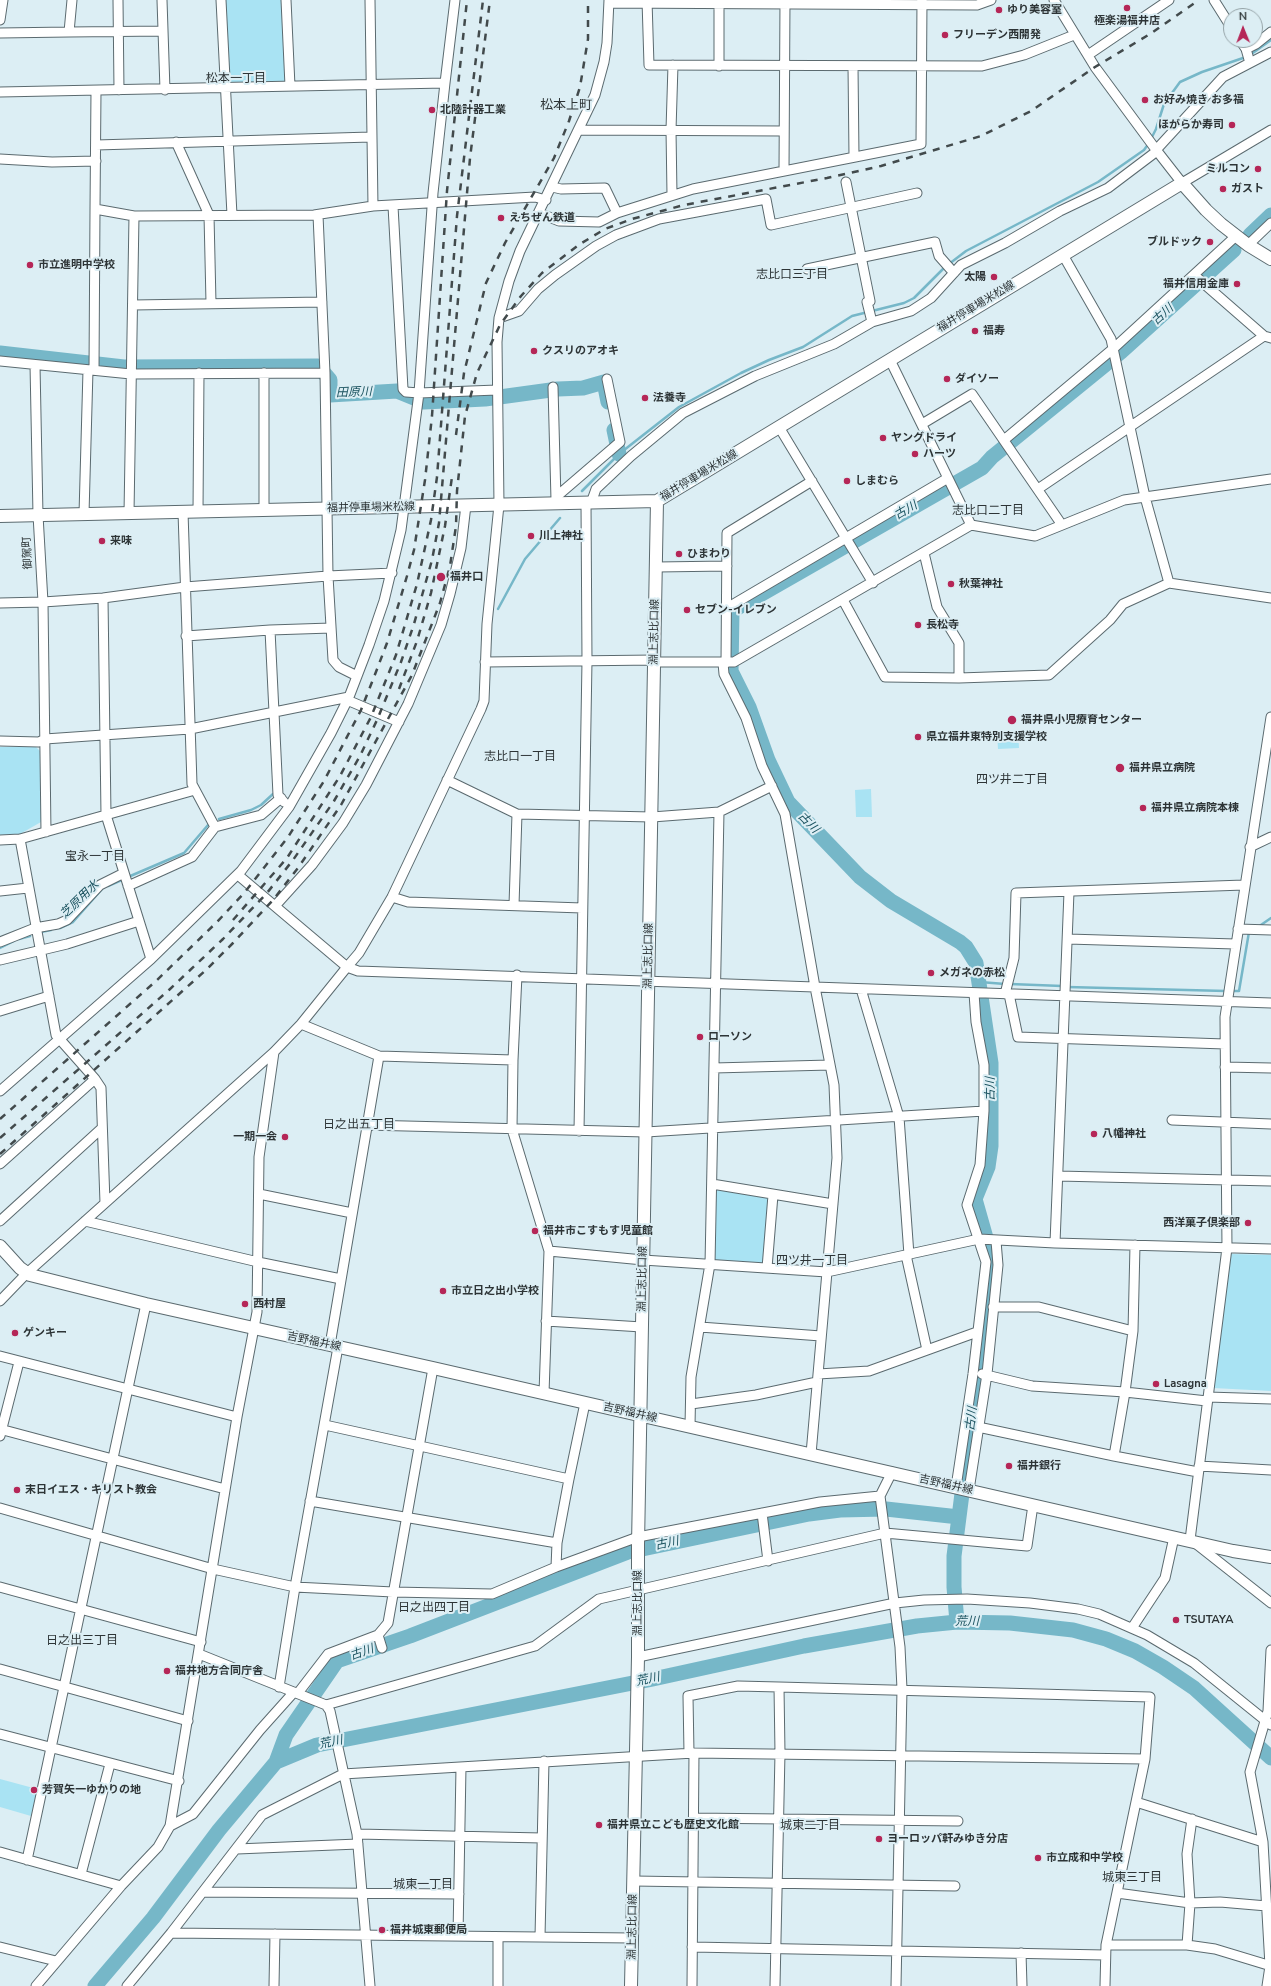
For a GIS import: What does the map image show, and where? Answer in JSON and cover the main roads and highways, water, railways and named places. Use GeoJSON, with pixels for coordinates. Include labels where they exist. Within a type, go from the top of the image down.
{"type":"FeatureCollection","features":[{"type":"Feature","properties":{"kind":"main road","name":"福井停車場米松線"},"geometry":{"type":"LineString","coordinates":[[0,516],[498,505],[556,500],[589,503],[657,501],[1182,183],[1206,210],[1236,236],[1271,259]]}},
{"type":"Feature","properties":{"kind":"main road","name":"淵上志比口線"},"geometry":{"type":"LineString","coordinates":[[631,1986],[638,1657],[638,1545],[657,501]]}},
{"type":"Feature","properties":{"kind":"main road","name":"吉野福井線"},"geometry":{"type":"LineString","coordinates":[[0,1246],[27,1273],[146,1304],[690,1426],[1174,1537],[1271,1557]]}},
{"type":"Feature","properties":{"kind":"waterway"},"geometry":{"type":"LineString","coordinates":[[1250,55],[1271,40]]}},
{"type":"Feature","properties":{"kind":"waterway"},"geometry":{"type":"LineString","coordinates":[[1151,139],[1156,129],[1164,104],[1180,82],[1202,72],[1246,57]]}},
{"type":"Feature","properties":{"kind":"waterway"},"geometry":{"type":"LineString","coordinates":[[949,264],[966,251],[1098,182],[1144,150],[1149,143]]}},
{"type":"Feature","properties":{"kind":"waterway","name":"古川"},"geometry":{"type":"LineString","coordinates":[[1250,235],[1271,215]]}},
{"type":"Feature","properties":{"kind":"waterway","name":"古川"},"geometry":{"type":"LineString","coordinates":[[276,1762],[286,1735],[337,1661],[410,1636],[628,1552],[809,1514],[840,1510],[886,1509],[959,1517],[992,1259],[975,1199],[988,1167],[991,1146],[991,1063],[976,963],[966,947],[960,942],[891,901],[860,877],[788,802],[768,760],[749,707],[731,671],[732,611],[982,468],[992,457],[1121,352],[1234,250]]}},
{"type":"Feature","properties":{"kind":"waterway"},"geometry":{"type":"LineString","coordinates":[[582,491],[619,454],[679,407],[741,373],[803,347],[852,316],[904,303],[914,298],[945,267]]}},
{"type":"Feature","properties":{"kind":"waterway","name":"田原川"},"geometry":{"type":"LineString","coordinates":[[0,353],[124,367],[318,366],[330,380],[330,395],[397,391],[424,402],[485,399],[558,389],[583,388],[604,382],[608,402]]}},
{"type":"Feature","properties":{"kind":"waterway","name":"田原川"},"geometry":{"type":"LineString","coordinates":[[614,430],[619,454]]}},
{"type":"Feature","properties":{"kind":"waterway"},"geometry":{"type":"LineString","coordinates":[[498,609],[525,559],[560,518]]}},
{"type":"Feature","properties":{"kind":"waterway","name":"芝原用水"},"geometry":{"type":"LineString","coordinates":[[219,819],[251,810],[261,805],[273,794]]}},
{"type":"Feature","properties":{"kind":"waterway","name":"芝原用水"},"geometry":{"type":"LineString","coordinates":[[128,877],[184,853],[208,825]]}},
{"type":"Feature","properties":{"kind":"waterway","name":"芝原用水"},"geometry":{"type":"LineString","coordinates":[[108,886],[124,879]]}},
{"type":"Feature","properties":{"kind":"waterway","name":"芝原用水"},"geometry":{"type":"LineString","coordinates":[[60,928],[73,922],[102,889]]}},
{"type":"Feature","properties":{"kind":"waterway"},"geometry":{"type":"LineString","coordinates":[[1258,927],[1271,918]]}},
{"type":"Feature","properties":{"kind":"waterway","name":"芝原用水"},"geometry":{"type":"LineString","coordinates":[[41,932],[51,930]]}},
{"type":"Feature","properties":{"kind":"waterway"},"geometry":{"type":"LineString","coordinates":[[1231,991],[1239,991],[1249,932]]}},
{"type":"Feature","properties":{"kind":"waterway","name":"芝原用水"},"geometry":{"type":"LineString","coordinates":[[19,939],[30,936]]}},
{"type":"Feature","properties":{"kind":"waterway","name":"芝原用水"},"geometry":{"type":"LineString","coordinates":[[0,948],[14,941]]}},
{"type":"Feature","properties":{"kind":"waterway"},"geometry":{"type":"LineString","coordinates":[[980,982],[1005,984]]}},
{"type":"Feature","properties":{"kind":"waterway"},"geometry":{"type":"LineString","coordinates":[[1010,984],[1062,986]]}},
{"type":"Feature","properties":{"kind":"waterway"},"geometry":{"type":"LineString","coordinates":[[1067,987],[1226,991]]}},
{"type":"Feature","properties":{"kind":"waterway"},"geometry":{"type":"LineString","coordinates":[[957,1622],[954,1587],[954,1556],[959,1517]]}},
{"type":"Feature","properties":{"kind":"waterway","name":"荒川"},"geometry":{"type":"LineString","coordinates":[[95,1986],[153,1918],[219,1830],[276,1762],[317,1745],[653,1679],[804,1646],[917,1626],[957,1622],[1010,1623],[1073,1630],[1106,1639],[1135,1651],[1163,1667],[1194,1688],[1271,1758]]}},
{"type":"Feature","properties":{"kind":"railway"},"geometry":{"type":"LineString","coordinates":[[0,1119],[156,981],[217,922],[245,892],[288,837],[324,781],[361,710],[387,643],[407,576],[414,550],[425,480],[432,416],[447,191],[467,0]]}},
{"type":"Feature","properties":{"kind":"railway"},"geometry":{"type":"LineString","coordinates":[[233,920],[287,858],[340,776],[371,717],[396,655],[417,584],[431,520],[437,477],[457,216],[483,0]]}},
{"type":"Feature","properties":{"kind":"railway"},"geometry":{"type":"LineString","coordinates":[[0,1138],[169,990],[223,939],[267,893],[293,860],[334,801],[360,756],[377,720],[401,662],[414,624],[432,560],[439,523],[470,158],[490,0]]}},
{"type":"Feature","properties":{"kind":"railway"},"geometry":{"type":"LineString","coordinates":[[456,435],[464,373],[486,283],[505,243],[554,158],[569,121],[580,87],[588,39],[588,0]]}},
{"type":"Feature","properties":{"kind":"railway"},"geometry":{"type":"LineString","coordinates":[[0,1154],[206,970],[233,943],[273,900],[298,868],[341,805],[412,675],[440,603],[450,566],[456,526],[457,491],[465,416],[477,373],[500,325],[521,296],[542,273],[580,244],[605,229],[632,219],[684,205],[827,178],[881,166],[981,136],[1031,111],[1095,67],[1150,34],[1199,0]]}},
{"type":"Feature","properties":{"kind":"railway"},"geometry":{"type":"LineString","coordinates":[[399,689],[417,641],[431,593],[445,526],[452,477]]}},
{"type":"Feature","properties":{"kind":"place","name":"極楽湯福井店"},"geometry":{"type":"Point","coordinates":[1127,8]}},
{"type":"Feature","properties":{"kind":"place","name":"ゆり美容室"},"geometry":{"type":"Point","coordinates":[999,10]}},
{"type":"Feature","properties":{"kind":"place","name":"フリーデン西開発"},"geometry":{"type":"Point","coordinates":[945,35]}},
{"type":"Feature","properties":{"kind":"place","name":"お好み焼き お多福"},"geometry":{"type":"Point","coordinates":[1145,100]}},
{"type":"Feature","properties":{"kind":"place","name":"北陸計器工業"},"geometry":{"type":"Point","coordinates":[432,110]}},
{"type":"Feature","properties":{"kind":"place","name":"ほがらか寿司"},"geometry":{"type":"Point","coordinates":[1232,125]}},
{"type":"Feature","properties":{"kind":"place","name":"ミルコン"},"geometry":{"type":"Point","coordinates":[1258,169]}},
{"type":"Feature","properties":{"kind":"place","name":"ガスト"},"geometry":{"type":"Point","coordinates":[1223,189]}},
{"type":"Feature","properties":{"kind":"place","name":"えちぜん鉄道"},"geometry":{"type":"Point","coordinates":[501,218]}},
{"type":"Feature","properties":{"kind":"place","name":"ブルドック"},"geometry":{"type":"Point","coordinates":[1210,242]}},
{"type":"Feature","properties":{"kind":"place","name":"市立進明中学校"},"geometry":{"type":"Point","coordinates":[30,265]}},
{"type":"Feature","properties":{"kind":"place","name":"太陽"},"geometry":{"type":"Point","coordinates":[994,277]}},
{"type":"Feature","properties":{"kind":"place","name":"福井信用金庫"},"geometry":{"type":"Point","coordinates":[1237,284]}},
{"type":"Feature","properties":{"kind":"place","name":"福寿"},"geometry":{"type":"Point","coordinates":[975,331]}},
{"type":"Feature","properties":{"kind":"place","name":"クスリのアオキ"},"geometry":{"type":"Point","coordinates":[534,351]}},
{"type":"Feature","properties":{"kind":"place","name":"ダイソー"},"geometry":{"type":"Point","coordinates":[947,379]}},
{"type":"Feature","properties":{"kind":"place","name":"法養寺"},"geometry":{"type":"Point","coordinates":[645,398]}},
{"type":"Feature","properties":{"kind":"place","name":"ヤングドライ"},"geometry":{"type":"Point","coordinates":[883,438]}},
{"type":"Feature","properties":{"kind":"place","name":"ハーツ"},"geometry":{"type":"Point","coordinates":[915,454]}},
{"type":"Feature","properties":{"kind":"place","name":"しまむら"},"geometry":{"type":"Point","coordinates":[847,481]}},
{"type":"Feature","properties":{"kind":"place","name":"川上神社"},"geometry":{"type":"Point","coordinates":[531,536]}},
{"type":"Feature","properties":{"kind":"place","name":"来味"},"geometry":{"type":"Point","coordinates":[102,541]}},
{"type":"Feature","properties":{"kind":"place","name":"ひまわり"},"geometry":{"type":"Point","coordinates":[679,554]}},
{"type":"Feature","properties":{"kind":"place","name":"福井口"},"geometry":{"type":"Point","coordinates":[441,577]}},
{"type":"Feature","properties":{"kind":"place","name":"秋葉神社"},"geometry":{"type":"Point","coordinates":[951,584]}},
{"type":"Feature","properties":{"kind":"place","name":"セブン-イレブン"},"geometry":{"type":"Point","coordinates":[687,610]}},
{"type":"Feature","properties":{"kind":"place","name":"長松寺"},"geometry":{"type":"Point","coordinates":[918,625]}},
{"type":"Feature","properties":{"kind":"place","name":"福井県小児療育センター"},"geometry":{"type":"Point","coordinates":[1012,720]}},
{"type":"Feature","properties":{"kind":"place","name":"県立福井東特別支援学校"},"geometry":{"type":"Point","coordinates":[918,737]}},
{"type":"Feature","properties":{"kind":"place","name":"福井県立病院"},"geometry":{"type":"Point","coordinates":[1120,768]}},
{"type":"Feature","properties":{"kind":"place","name":"福井県立病院本棟"},"geometry":{"type":"Point","coordinates":[1143,808]}},
{"type":"Feature","properties":{"kind":"place","name":"メガネの赤松"},"geometry":{"type":"Point","coordinates":[931,973]}},
{"type":"Feature","properties":{"kind":"place","name":"ローソン"},"geometry":{"type":"Point","coordinates":[700,1037]}},
{"type":"Feature","properties":{"kind":"place","name":"八幡神社"},"geometry":{"type":"Point","coordinates":[1094,1134]}},
{"type":"Feature","properties":{"kind":"place","name":"一期一会"},"geometry":{"type":"Point","coordinates":[285,1137]}},
{"type":"Feature","properties":{"kind":"place","name":"西洋菓子倶楽部"},"geometry":{"type":"Point","coordinates":[1248,1223]}},
{"type":"Feature","properties":{"kind":"place","name":"福井市こすもす児童館"},"geometry":{"type":"Point","coordinates":[535,1231]}},
{"type":"Feature","properties":{"kind":"place","name":"市立日之出小学校"},"geometry":{"type":"Point","coordinates":[443,1291]}},
{"type":"Feature","properties":{"kind":"place","name":"西村屋"},"geometry":{"type":"Point","coordinates":[245,1304]}},
{"type":"Feature","properties":{"kind":"place","name":"ゲンキー"},"geometry":{"type":"Point","coordinates":[15,1333]}},
{"type":"Feature","properties":{"kind":"place","name":"Lasagna"},"geometry":{"type":"Point","coordinates":[1156,1384]}},
{"type":"Feature","properties":{"kind":"place","name":"福井銀行"},"geometry":{"type":"Point","coordinates":[1009,1466]}},
{"type":"Feature","properties":{"kind":"place","name":"末日イエス・キリスト教会"},"geometry":{"type":"Point","coordinates":[17,1490]}},
{"type":"Feature","properties":{"kind":"place","name":"TSUTAYA"},"geometry":{"type":"Point","coordinates":[1176,1620]}},
{"type":"Feature","properties":{"kind":"place","name":"福井地方合同庁舎"},"geometry":{"type":"Point","coordinates":[167,1671]}},
{"type":"Feature","properties":{"kind":"place","name":"芳賀矢一ゆかりの地"},"geometry":{"type":"Point","coordinates":[34,1790]}},
{"type":"Feature","properties":{"kind":"place","name":"福井県立こども歴史文化館"},"geometry":{"type":"Point","coordinates":[599,1825]}},
{"type":"Feature","properties":{"kind":"place","name":"ヨーロッパ軒みゆき分店"},"geometry":{"type":"Point","coordinates":[879,1839]}},
{"type":"Feature","properties":{"kind":"place","name":"市立成和中学校"},"geometry":{"type":"Point","coordinates":[1038,1858]}},
{"type":"Feature","properties":{"kind":"place","name":"福井城東郵便局"},"geometry":{"type":"Point","coordinates":[382,1930]}},
{"type":"Feature","properties":{"kind":"district","name":"松本一丁目"},"geometry":{"type":"Point","coordinates":[236,79]}},
{"type":"Feature","properties":{"kind":"district","name":"松本上町"},"geometry":{"type":"Point","coordinates":[566,106]}},
{"type":"Feature","properties":{"kind":"district","name":"志比口三丁目"},"geometry":{"type":"Point","coordinates":[792,275]}},
{"type":"Feature","properties":{"kind":"district","name":"志比口二丁目"},"geometry":{"type":"Point","coordinates":[988,511]}},
{"type":"Feature","properties":{"kind":"district","name":"志比口一丁目"},"geometry":{"type":"Point","coordinates":[520,757]}},
{"type":"Feature","properties":{"kind":"district","name":"四ツ井二丁目"},"geometry":{"type":"Point","coordinates":[1012,780]}},
{"type":"Feature","properties":{"kind":"district","name":"宝永一丁目"},"geometry":{"type":"Point","coordinates":[95,857]}},
{"type":"Feature","properties":{"kind":"district","name":"日之出五丁目"},"geometry":{"type":"Point","coordinates":[359,1125]}},
{"type":"Feature","properties":{"kind":"district","name":"四ツ井一丁目"},"geometry":{"type":"Point","coordinates":[812,1261]}},
{"type":"Feature","properties":{"kind":"district","name":"日之出四丁目"},"geometry":{"type":"Point","coordinates":[434,1608]}},
{"type":"Feature","properties":{"kind":"district","name":"日之出三丁目"},"geometry":{"type":"Point","coordinates":[82,1641]}},
{"type":"Feature","properties":{"kind":"district","name":"城東二丁目"},"geometry":{"type":"Point","coordinates":[810,1826]}},
{"type":"Feature","properties":{"kind":"district","name":"城東三丁目"},"geometry":{"type":"Point","coordinates":[1132,1878]}},
{"type":"Feature","properties":{"kind":"district","name":"城東一丁目"},"geometry":{"type":"Point","coordinates":[423,1885]}}]}
